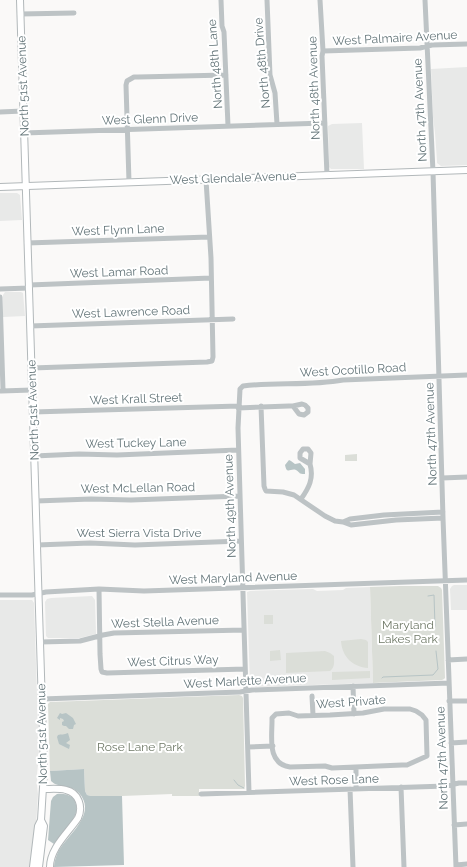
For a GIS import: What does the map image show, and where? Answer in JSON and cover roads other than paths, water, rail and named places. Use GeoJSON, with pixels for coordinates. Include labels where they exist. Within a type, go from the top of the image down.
{"type":"FeatureCollection","features":[{"type":"Feature","properties":{"kind":"main road","name":"North 51st Avenue"},"geometry":{"type":"LineString","coordinates":[[20,0],[44,771],[41,820],[38,826],[33,867]]}},
{"type":"Feature","properties":{"kind":"main road","name":"West Glendale Avenue"},"geometry":{"type":"LineString","coordinates":[[0,187],[467,170]]}},
{"type":"Feature","properties":{"kind":"main road"},"geometry":{"type":"LineString","coordinates":[[44,790],[63,790],[70,792],[77,796],[81,807],[78,818],[54,850],[51,856],[50,867]]}},
{"type":"Feature","properties":{"kind":"main road","name":"North 51st Avenue"},"geometry":{"type":"LineString","coordinates":[[39,867],[44,826],[41,820]]}},
{"type":"Feature","properties":{"kind":"street","name":"North 48th Lane"},"geometry":{"type":"LineString","coordinates":[[221,0],[222,26],[224,32],[228,126]]}},
{"type":"Feature","properties":{"kind":"street","name":"North 48th Drive"},"geometry":{"type":"LineString","coordinates":[[267,0],[270,75],[275,93],[277,124]]}},
{"type":"Feature","properties":{"kind":"street","name":"North 48th Avenue"},"geometry":{"type":"LineString","coordinates":[[320,0],[327,175]]}},
{"type":"Feature","properties":{"kind":"street","name":"North 47th Avenue"},"geometry":{"type":"LineString","coordinates":[[425,0],[433,172],[443,518],[456,866]]}},
{"type":"Feature","properties":{"kind":"street"},"geometry":{"type":"LineString","coordinates":[[20,14],[74,13]]}},
{"type":"Feature","properties":{"kind":"street","name":"West Palmaire Avenue"},"geometry":{"type":"LineString","coordinates":[[323,51],[420,48],[432,45],[467,44]]}},
{"type":"Feature","properties":{"kind":"street"},"geometry":{"type":"LineString","coordinates":[[129,182],[127,81],[134,77],[226,75]]}},
{"type":"Feature","properties":{"kind":"street"},"geometry":{"type":"LineString","coordinates":[[0,112],[23,111]]}},
{"type":"Feature","properties":{"kind":"street","name":"West Glenn Drive"},"geometry":{"type":"LineString","coordinates":[[24,133],[325,123]]}},
{"type":"Feature","properties":{"kind":"street"},"geometry":{"type":"LineString","coordinates":[[32,368],[212,361],[210,237],[206,180]]}},
{"type":"Feature","properties":{"kind":"street","name":"West Flynn Lane"},"geometry":{"type":"LineString","coordinates":[[28,243],[210,237]]}},
{"type":"Feature","properties":{"kind":"street","name":"West Lamar Road"},"geometry":{"type":"LineString","coordinates":[[0,289],[29,286],[211,278]]}},
{"type":"Feature","properties":{"kind":"street"},"geometry":{"type":"LineString","coordinates":[[0,296],[2,391],[32,390]]}},
{"type":"Feature","properties":{"kind":"street","name":"West Lawrence Road"},"geometry":{"type":"LineString","coordinates":[[30,326],[233,319]]}},
{"type":"Feature","properties":{"kind":"street","name":"West Ocotillo Road"},"geometry":{"type":"LineString","coordinates":[[241,387],[343,380],[467,375]]}},
{"type":"Feature","properties":{"kind":"street","name":"North 49th Avenue"},"geometry":{"type":"LineString","coordinates":[[241,387],[239,390],[238,406],[238,450],[249,792]]}},
{"type":"Feature","properties":{"kind":"street","name":"West Krall Street"},"geometry":{"type":"LineString","coordinates":[[33,412],[238,406],[293,406]]}},
{"type":"Feature","properties":{"kind":"street"},"geometry":{"type":"LineString","coordinates":[[261,406],[265,489],[269,491],[287,492],[294,495],[325,516],[335,521],[351,525],[396,520],[443,518]]}},
{"type":"Feature","properties":{"kind":"street","name":"West Tuckey Lane"},"geometry":{"type":"LineString","coordinates":[[34,456],[79,454],[116,455],[238,450]]}},
{"type":"Feature","properties":{"kind":"street"},"geometry":{"type":"LineString","coordinates":[[301,500],[308,490],[311,480],[312,474],[310,464]]}},
{"type":"Feature","properties":{"kind":"street"},"geometry":{"type":"LineString","coordinates":[[442,478],[467,477]]}},
{"type":"Feature","properties":{"kind":"street","name":"West McLellan Road"},"geometry":{"type":"LineString","coordinates":[[36,500],[131,500],[240,496]]}},
{"type":"Feature","properties":{"kind":"street"},"geometry":{"type":"LineString","coordinates":[[343,522],[350,519],[384,515],[443,512]]}},
{"type":"Feature","properties":{"kind":"street","name":"West Sierra Vista Drive"},"geometry":{"type":"LineString","coordinates":[[37,545],[90,543],[136,545],[241,541]]}},
{"type":"Feature","properties":{"kind":"street","name":"West Maryland Avenue"},"geometry":{"type":"LineString","coordinates":[[0,595],[98,589],[144,591],[467,580]]}},
{"type":"Feature","properties":{"kind":"street"},"geometry":{"type":"LineString","coordinates":[[98,589],[100,636]]}},
{"type":"Feature","properties":{"kind":"street","name":"West Stella Avenue"},"geometry":{"type":"LineString","coordinates":[[40,642],[80,641],[114,633],[244,630]]}},
{"type":"Feature","properties":{"kind":"street","name":"West Citrus Way"},"geometry":{"type":"LineString","coordinates":[[100,636],[101,669],[102,672],[106,673],[245,669]]}},
{"type":"Feature","properties":{"kind":"street"},"geometry":{"type":"LineString","coordinates":[[448,660],[467,659]]}},
{"type":"Feature","properties":{"kind":"street","name":"West Marlette Avenue"},"geometry":{"type":"LineString","coordinates":[[42,699],[449,683]]}},
{"type":"Feature","properties":{"kind":"street"},"geometry":{"type":"LineString","coordinates":[[353,686],[354,714]]}},
{"type":"Feature","properties":{"kind":"street"},"geometry":{"type":"LineString","coordinates":[[312,696],[313,715]]}},
{"type":"Feature","properties":{"kind":"street"},"geometry":{"type":"LineString","coordinates":[[450,701],[467,701]]}},
{"type":"Feature","properties":{"kind":"street","name":"West Private"},"geometry":{"type":"LineString","coordinates":[[272,746],[272,720],[274,715],[278,713],[289,713],[298,716],[362,714],[380,710],[410,709],[422,715],[426,720],[427,756],[407,765],[356,767]]}},
{"type":"Feature","properties":{"kind":"street"},"geometry":{"type":"LineString","coordinates":[[451,743],[467,742]]}},
{"type":"Feature","properties":{"kind":"street"},"geometry":{"type":"LineString","coordinates":[[248,747],[272,746],[275,757],[280,764],[290,767],[356,767],[356,789]]}},
{"type":"Feature","properties":{"kind":"street","name":"West Rose Lane"},"geometry":{"type":"LineString","coordinates":[[201,794],[453,785],[467,783]]}},
{"type":"Feature","properties":{"kind":"street"},"geometry":{"type":"LineString","coordinates":[[401,787],[404,867]]}},
{"type":"Feature","properties":{"kind":"street"},"geometry":{"type":"LineString","coordinates":[[350,789],[353,867]]}},
{"type":"Feature","properties":{"kind":"street"},"geometry":{"type":"LineString","coordinates":[[454,825],[467,824]]}},
{"type":"Feature","properties":{"kind":"street"},"geometry":{"type":"LineString","coordinates":[[456,866],[467,864]]}},
{"type":"Feature","properties":{"kind":"waterway"},"geometry":{"type":"LineString","coordinates":[[428,596],[434,595],[435,626]]}},
{"type":"Feature","properties":{"kind":"waterway"},"geometry":{"type":"LineString","coordinates":[[382,678],[433,675],[438,669],[436,651]]}},
{"type":"Feature","properties":{"kind":"waterway"},"geometry":{"type":"LineString","coordinates":[[234,780],[238,785],[244,788]]}},
{"type":"Feature","properties":{"kind":"park label","name":"Maryland Lakes Park"},"geometry":{"type":"Point","coordinates":[408,632]}},
{"type":"Feature","properties":{"kind":"park label","name":"Rose Lane Park"},"geometry":{"type":"Point","coordinates":[140,747]}}]}
